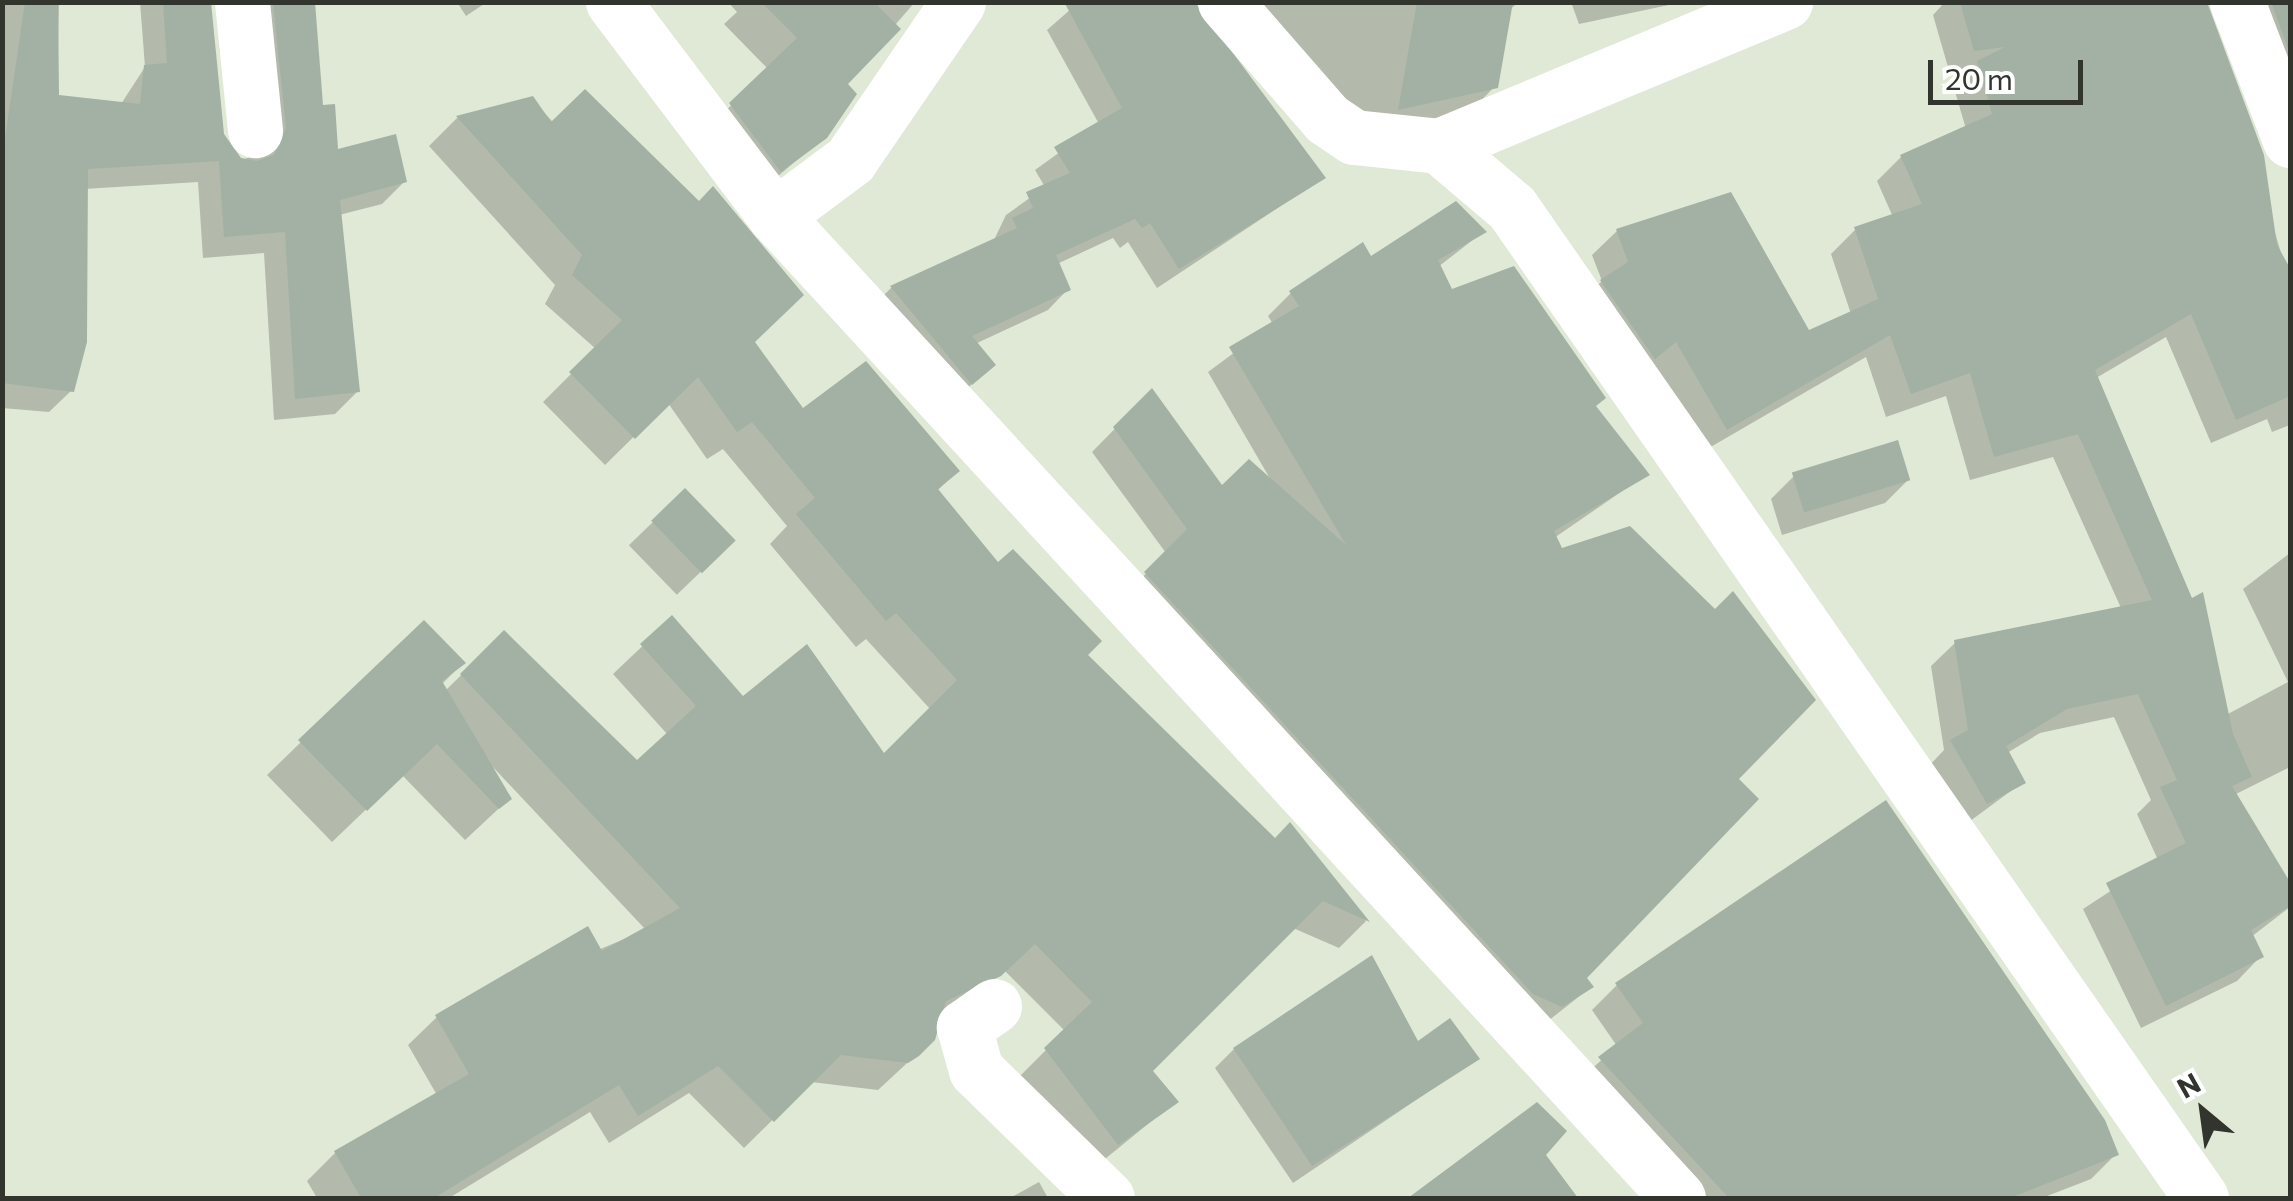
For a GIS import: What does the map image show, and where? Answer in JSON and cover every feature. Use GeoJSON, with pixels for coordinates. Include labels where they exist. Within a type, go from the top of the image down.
{"type":"FeatureCollection","features":[{"type":"Feature","properties":{"kind":"street"},"geometry":{"type":"LineString","coordinates":[[242,2],[255,130]]}},
{"type":"Feature","properties":{"kind":"street"},"geometry":{"type":"LineString","coordinates":[[613,2],[775,216],[1678,1198]]}},
{"type":"Feature","properties":{"kind":"street"},"geometry":{"type":"LineString","coordinates":[[775,216],[850,160],[958,2]]}},
{"type":"Feature","properties":{"kind":"street"},"geometry":{"type":"LineString","coordinates":[[1224,2],[1327,119],[1354,137],[1439,146],[1785,2]]}},
{"type":"Feature","properties":{"kind":"street"},"geometry":{"type":"LineString","coordinates":[[2237,2],[2290,140]]}},
{"type":"Feature","properties":{"kind":"street"},"geometry":{"type":"LineString","coordinates":[[1439,146],[1512,208],[2201,1198]]}},
{"type":"Feature","properties":{"kind":"street"},"geometry":{"type":"LineString","coordinates":[[994,1006],[964,1027],[976,1070],[1107,1198]]}},
{"type":"Feature","properties":{"kind":"building"},"geometry":{"type":"Polygon","coordinates":[[[25,2],[58,2],[59,95],[140,104],[144,65],[167,63],[163,2],[211,2],[224,134],[241,158],[257,161],[274,155],[286,128],[273,2],[315,2],[323,105],[335,104],[338,149],[396,134],[407,182],[340,200],[360,392],[295,399],[285,232],[224,237],[219,161],[88,169],[87,342],[74,392],[2,383],[2,159],[25,2]]]}},
{"type":"Feature","properties":{"kind":"building"},"geometry":{"type":"Polygon","coordinates":[[[761,2],[874,2],[901,29],[848,84],[857,94],[827,138],[781,172],[729,103],[797,38],[761,2]]]}},
{"type":"Feature","properties":{"kind":"building"},"geometry":{"type":"Polygon","coordinates":[[[1064,2],[1195,2],[1326,178],[1179,269],[1150,223],[1142,228],[1135,219],[1056,255],[1071,290],[972,336],[996,365],[972,385],[890,286],[1017,228],[1012,218],[1033,208],[1026,192],[1070,173],[1054,147],[1122,108],[1064,2]]]}},
{"type":"Feature","properties":{"kind":"building"},"geometry":{"type":"Polygon","coordinates":[[[1417,2],[1513,2],[1498,88],[1398,110],[1417,2]]]}},
{"type":"Feature","properties":{"kind":"building"},"geometry":{"type":"Polygon","coordinates":[[[1960,2],[2207,2],[2264,155],[2277,245],[2290,268],[2290,396],[2236,420],[2191,314],[2095,370],[2192,598],[2203,592],[2233,734],[2252,777],[2232,786],[2290,882],[2290,906],[2251,930],[2264,957],[2166,1006],[2106,883],[2186,843],[2160,787],[2177,780],[2138,694],[2067,709],[2006,746],[2026,783],[1987,804],[1950,740],[1968,730],[1954,640],[2152,600],[2078,434],[1994,457],[1970,373],[1911,394],[1890,335],[1727,430],[1676,342],[1655,359],[1600,280],[1628,262],[1616,229],[1731,192],[1809,330],[1878,299],[1854,227],[1922,204],[1900,155],[1992,114],[1977,61],[2005,47],[1974,51],[1960,2]]]}},
{"type":"Feature","properties":{"kind":"building"},"geometry":{"type":"Polygon","coordinates":[[[2271,2],[2290,2],[2290,54],[2271,2]]]}},
{"type":"Feature","properties":{"kind":"building"},"geometry":{"type":"Polygon","coordinates":[[[585,89],[699,201],[713,186],[804,295],[755,342],[803,408],[866,361],[960,471],[938,489],[998,562],[1013,549],[1102,641],[1088,655],[1275,838],[1290,822],[1370,922],[1323,901],[1153,1071],[1179,1102],[1118,1145],[1044,1048],[1092,1002],[1035,944],[1001,976],[946,1001],[935,1040],[919,1056],[908,1063],[841,1055],[774,1122],[718,1066],[638,1116],[619,1085],[434,1198],[361,1198],[334,1151],[469,1074],[435,1015],[588,926],[602,951],[680,908],[460,674],[504,630],[637,760],[696,706],[640,644],[672,615],[743,696],[807,644],[884,753],[957,680],[896,613],[886,621],[796,514],[815,498],[752,422],[737,432],[698,377],[635,439],[569,372],[622,320],[572,275],[582,255],[456,116],[533,96],[551,122],[585,89]]]}},
{"type":"Feature","properties":{"kind":"building"},"geometry":{"type":"Polygon","coordinates":[[[1456,201],[1487,232],[1438,260],[1452,289],[1514,266],[1606,398],[1596,406],[1650,475],[1554,531],[1562,548],[1630,526],[1715,609],[1733,591],[1816,700],[1739,779],[1759,799],[1587,978],[1594,987],[1562,1007],[1533,994],[1144,572],[1187,529],[1113,427],[1152,388],[1222,485],[1249,459],[1346,545],[1229,347],[1299,306],[1289,291],[1363,242],[1371,256],[1456,201]]]}},
{"type":"Feature","properties":{"kind":"building"},"geometry":{"type":"Polygon","coordinates":[[[1898,440],[1910,480],[1804,513],[1792,472],[1898,440]]]}},
{"type":"Feature","properties":{"kind":"building"},"geometry":{"type":"Polygon","coordinates":[[[685,488],[736,541],[702,573],[651,521],[685,488]]]}},
{"type":"Feature","properties":{"kind":"building"},"geometry":{"type":"Polygon","coordinates":[[[424,620],[466,663],[442,681],[512,799],[499,809],[437,744],[367,811],[298,740],[424,620]]]}},
{"type":"Feature","properties":{"kind":"building"},"geometry":{"type":"Polygon","coordinates":[[[1886,800],[2105,1120],[2119,1155],[2010,1198],[1729,1198],[1598,1057],[1643,1023],[1615,983],[1886,800]]]}},
{"type":"Feature","properties":{"kind":"building"},"geometry":{"type":"Polygon","coordinates":[[[1372,955],[1418,1041],[1450,1018],[1480,1059],[1312,1166],[1233,1048],[1372,955]]]}},
{"type":"Feature","properties":{"kind":"building"},"geometry":{"type":"Polygon","coordinates":[[[1537,1102],[1567,1131],[1546,1155],[1578,1198],[1408,1198],[1537,1102]]]}}]}
